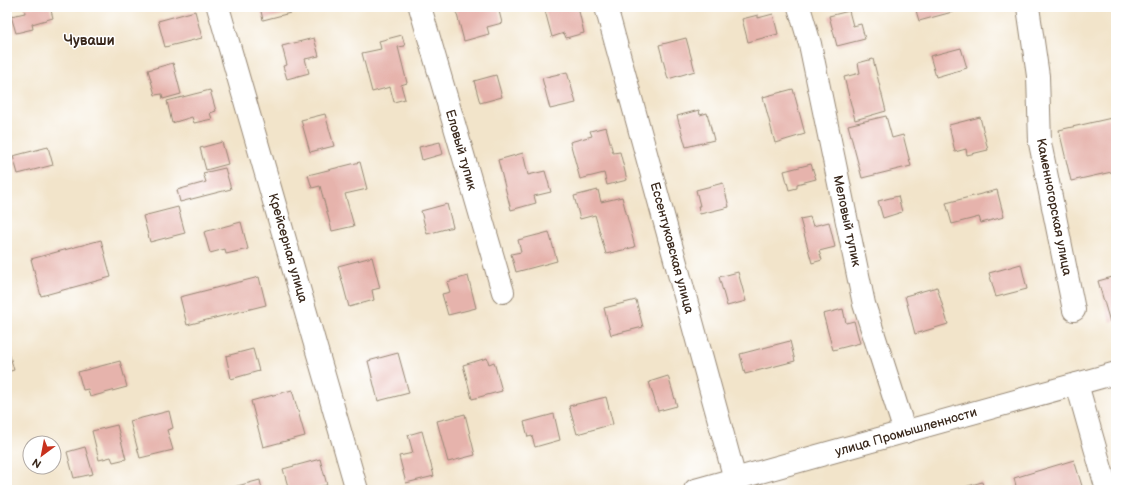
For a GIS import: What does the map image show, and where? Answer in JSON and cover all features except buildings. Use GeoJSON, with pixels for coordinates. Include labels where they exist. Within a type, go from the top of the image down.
{"type":"FeatureCollection","features":[{"type":"Feature","properties":{"kind":"street","name":"Крейсерная улица"},"geometry":{"type":"LineString","coordinates":[[218,7],[358,490]]}},
{"type":"Feature","properties":{"kind":"street","name":"Еловый тупик"},"geometry":{"type":"LineString","coordinates":[[420,7],[503,292]]}},
{"type":"Feature","properties":{"kind":"street","name":"Ессентуковская улица"},"geometry":{"type":"LineString","coordinates":[[606,7],[737,484]]}},
{"type":"Feature","properties":{"kind":"street","name":"Меловый тупик"},"geometry":{"type":"LineString","coordinates":[[799,7],[810,44],[864,304],[904,432]]}},
{"type":"Feature","properties":{"kind":"street","name":"Каменногорская улица"},"geometry":{"type":"LineString","coordinates":[[1028,7],[1038,76],[1040,143],[1074,310]]}},
{"type":"Feature","properties":{"kind":"street","name":"улица Промышленности"},"geometry":{"type":"LineString","coordinates":[[696,490],[737,484],[904,432],[1116,373]]}},
{"type":"Feature","properties":{"kind":"street"},"geometry":{"type":"LineString","coordinates":[[1077,384],[1107,490]]}},
{"type":"Feature","properties":{"kind":"district","name":"Чуваши"},"geometry":{"type":"Point","coordinates":[89,40]}}]}
